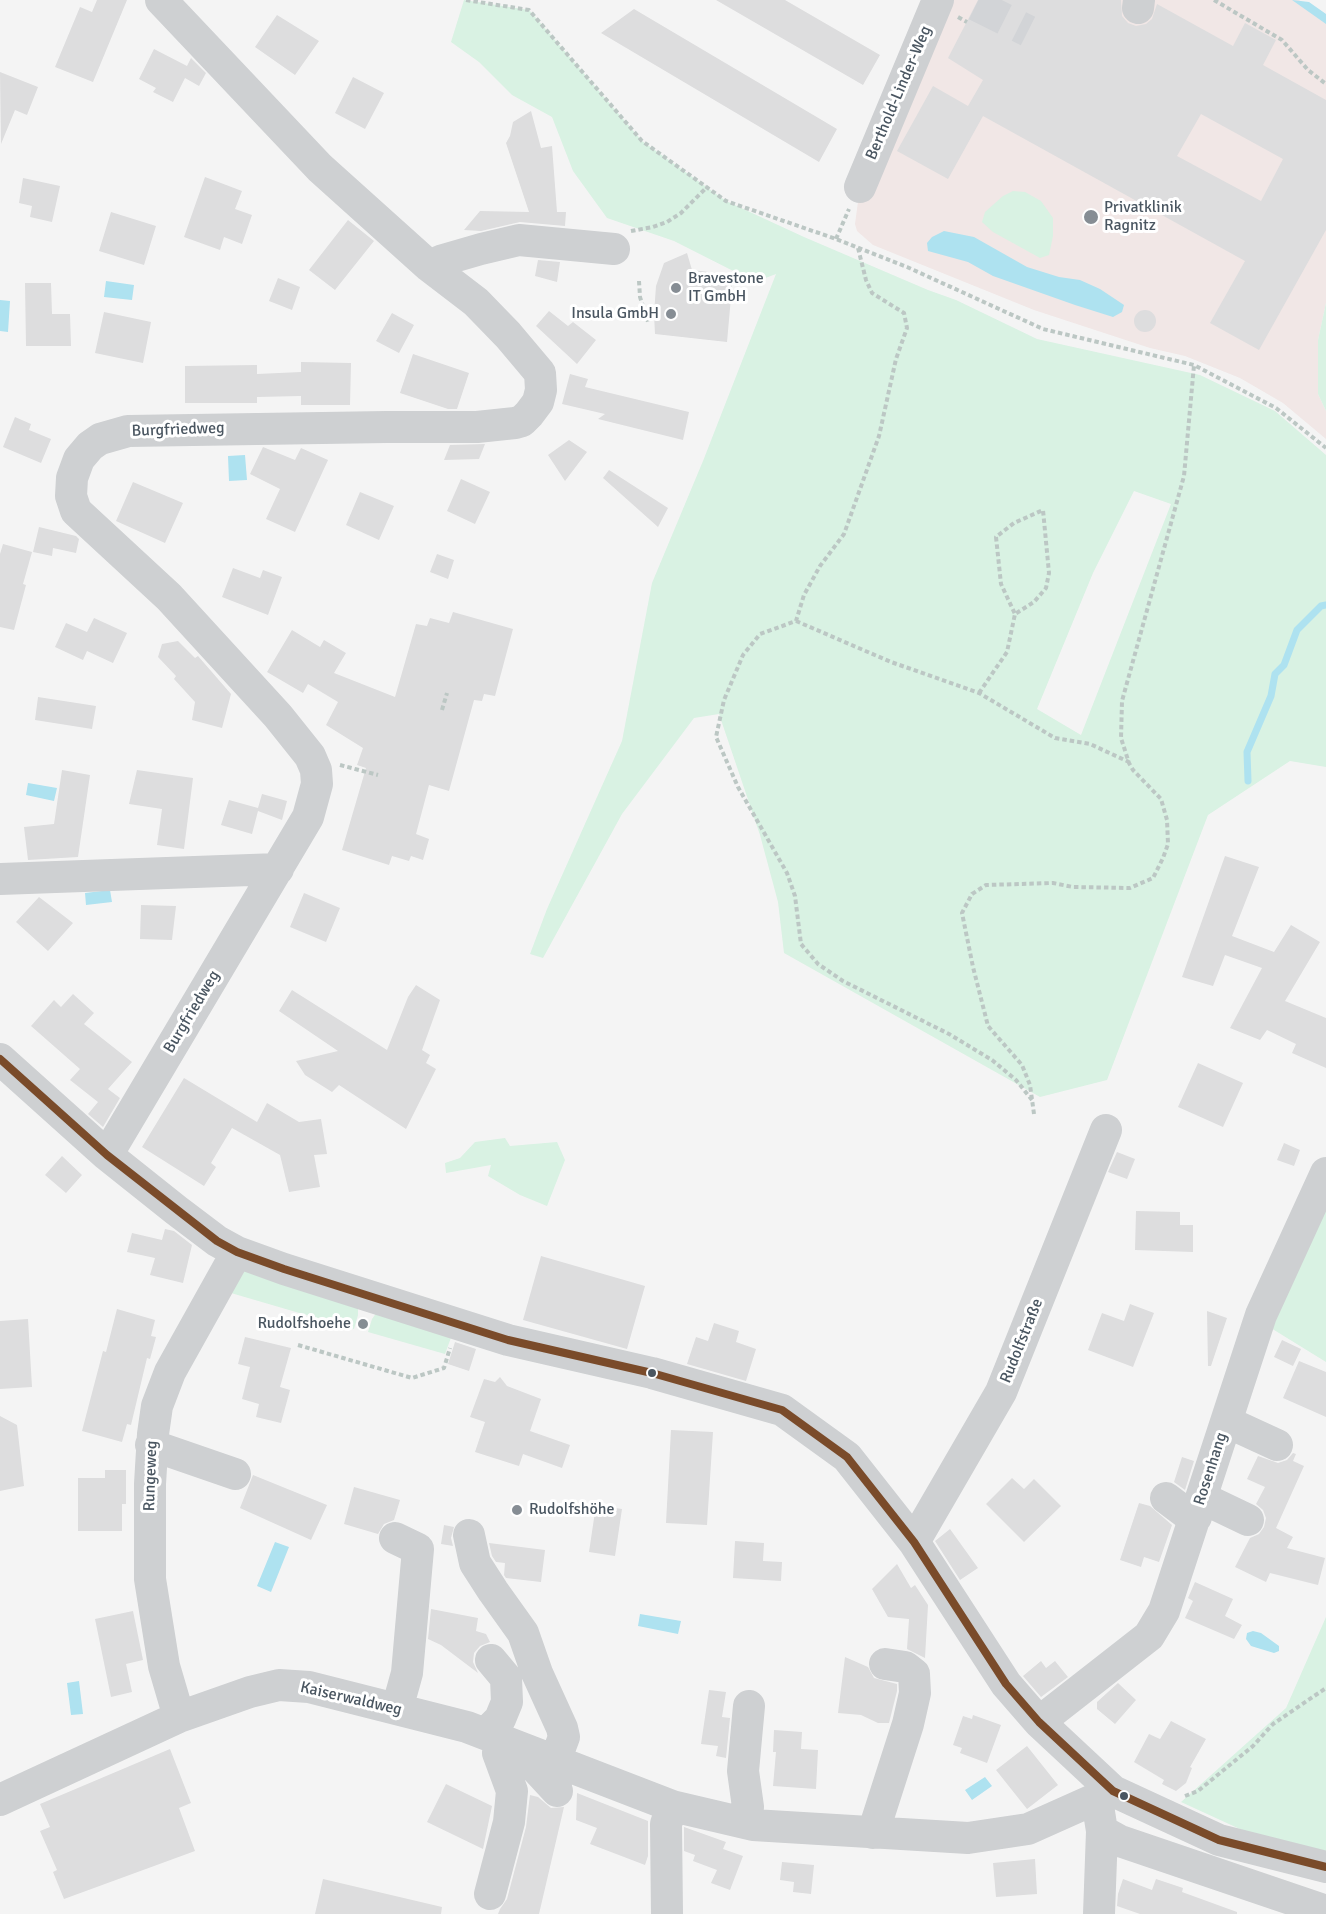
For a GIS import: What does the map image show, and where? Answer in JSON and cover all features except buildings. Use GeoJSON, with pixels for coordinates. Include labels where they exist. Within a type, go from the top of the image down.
{"type":"FeatureCollection","features":[{"type":"Feature","properties":{"kind":"street","name":"Burgfriedweg"},"geometry":{"type":"LineString","coordinates":[[107,1155],[308,817],[317,784],[316,770],[310,756],[278,716],[169,597],[76,511],[71,496],[72,478],[79,459],[90,446],[100,439],[128,431],[477,427],[522,421],[538,402],[541,390],[540,373],[476,302],[429,266],[320,168],[161,0]]}},
{"type":"Feature","properties":{"kind":"street","name":"Berthold-Linder-Weg"},"geometry":{"type":"LineString","coordinates":[[860,187],[938,0]]}},
{"type":"Feature","properties":{"kind":"street"},"geometry":{"type":"LineString","coordinates":[[429,266],[471,251],[519,240],[614,249]]}},
{"type":"Feature","properties":{"kind":"street"},"geometry":{"type":"LineString","coordinates":[[0,879],[278,869]]}},
{"type":"Feature","properties":{"kind":"street"},"geometry":{"type":"LineString","coordinates":[[0,1059],[107,1155],[217,1241],[237,1252],[508,1340],[652,1373],[782,1410],[847,1457],[914,1542],[1006,1684],[1105,1795],[1159,1812],[1219,1840],[1326,1867]]}},
{"type":"Feature","properties":{"kind":"street","name":"Rudolfstraße"},"geometry":{"type":"LineString","coordinates":[[914,1542],[1001,1392],[1106,1130]]}},
{"type":"Feature","properties":{"kind":"street","name":"Rosenhang"},"geometry":{"type":"LineString","coordinates":[[1040,1722],[1149,1636],[1164,1611],[1261,1315],[1326,1173]]}},
{"type":"Feature","properties":{"kind":"street","name":"Rungeweg"},"geometry":{"type":"LineString","coordinates":[[179,1717],[164,1666],[150,1579],[152,1445],[157,1406],[170,1372],[237,1252]]}},
{"type":"Feature","properties":{"kind":"street"},"geometry":{"type":"LineString","coordinates":[[1227,1422],[1277,1445]]}},
{"type":"Feature","properties":{"kind":"street"},"geometry":{"type":"LineString","coordinates":[[152,1445],[235,1474]]}},
{"type":"Feature","properties":{"kind":"street"},"geometry":{"type":"LineString","coordinates":[[1166,1498],[1186,1513],[1199,1508],[1248,1520]]}},
{"type":"Feature","properties":{"kind":"street"},"geometry":{"type":"LineString","coordinates":[[469,1535],[475,1563],[492,1591],[523,1633],[537,1673],[562,1728],[564,1737],[556,1776]]}},
{"type":"Feature","properties":{"kind":"street"},"geometry":{"type":"LineString","coordinates":[[395,1538],[418,1549],[407,1673],[397,1709]]}},
{"type":"Feature","properties":{"kind":"street"},"geometry":{"type":"LineString","coordinates":[[490,1894],[509,1822],[512,1791],[481,1737],[500,1719],[507,1702],[506,1678],[491,1660]]}},
{"type":"Feature","properties":{"kind":"street"},"geometry":{"type":"LineString","coordinates":[[873,1833],[908,1725],[915,1693],[914,1674],[905,1667],[885,1664]]}},
{"type":"Feature","properties":{"kind":"street","name":"Kaiserwaldweg"},"geometry":{"type":"LineString","coordinates":[[0,1800],[179,1717],[250,1692],[279,1685],[309,1687],[397,1709],[481,1737],[556,1776],[745,1823],[968,1838],[1028,1829],[1105,1795]]}},
{"type":"Feature","properties":{"kind":"street"},"geometry":{"type":"LineString","coordinates":[[745,1823],[748,1807],[743,1771],[749,1706]]}},
{"type":"Feature","properties":{"kind":"street"},"geometry":{"type":"LineString","coordinates":[[1099,1914],[1105,1795]]}},
{"type":"Feature","properties":{"kind":"street"},"geometry":{"type":"LineString","coordinates":[[667,1914],[666,1824],[672,1806]]}},
{"type":"Feature","properties":{"kind":"street"},"geometry":{"type":"LineString","coordinates":[[1102,1831],[1120,1841],[1326,1911]]}},
{"type":"Feature","properties":{"kind":"path"},"geometry":{"type":"LineString","coordinates":[[466,0],[529,10],[642,141],[726,201],[907,267],[1043,329],[1194,365],[1276,408],[1326,448]]}},
{"type":"Feature","properties":{"kind":"path"},"geometry":{"type":"LineString","coordinates":[[1214,0],[1282,40],[1308,70],[1326,84]]}},
{"type":"Feature","properties":{"kind":"path"},"geometry":{"type":"LineString","coordinates":[[614,249],[614,232],[639,231],[667,222],[681,213],[707,187]]}},
{"type":"Feature","properties":{"kind":"path"},"geometry":{"type":"LineString","coordinates":[[796,621],[804,595],[820,566],[844,534],[879,436],[896,359],[907,328],[904,313],[872,293],[866,280],[858,248]]}},
{"type":"Feature","properties":{"kind":"path"},"geometry":{"type":"LineString","coordinates":[[639,281],[640,297],[648,322]]}},
{"type":"Feature","properties":{"kind":"path"},"geometry":{"type":"LineString","coordinates":[[1034,1114],[1030,1085],[1022,1065],[988,1026],[962,913],[972,894],[986,885],[1053,883],[1073,887],[1130,888],[1153,878],[1168,844],[1167,820],[1161,799],[1129,763],[1121,738],[1122,701],[1184,476],[1194,365]]}},
{"type":"Feature","properties":{"kind":"path"},"geometry":{"type":"LineString","coordinates":[[979,693],[1007,652],[1015,614],[1000,584],[996,537],[1014,523],[1042,510],[1049,573],[1046,588],[1034,602],[1015,614]]}},
{"type":"Feature","properties":{"kind":"path"},"geometry":{"type":"LineString","coordinates":[[1032,1100],[1016,1080],[992,1060],[949,1034],[843,981],[818,964],[801,944],[795,896],[787,873],[738,787],[716,737],[723,700],[743,655],[760,634],[796,621],[891,662],[979,693],[1055,738],[1090,744],[1129,763]]}},
{"type":"Feature","properties":{"kind":"path"},"geometry":{"type":"LineString","coordinates":[[442,710],[447,693]]}},
{"type":"Feature","properties":{"kind":"path"},"geometry":{"type":"LineString","coordinates":[[298,1346],[412,1378],[444,1368],[449,1354]]}},
{"type":"Feature","properties":{"kind":"path"},"geometry":{"type":"LineString","coordinates":[[1159,1812],[1177,1799],[1198,1791],[1253,1746],[1273,1724],[1326,1688]]}},
{"type":"Feature","properties":{"kind":"shaded area","name":"Privatklinik Ragnitz"},"geometry":{"type":"Polygon","coordinates":[[[952,0],[1299,0],[1326,18],[1326,303],[1318,340],[1318,394],[1326,411],[1326,439],[1283,403],[1240,378],[1185,356],[1150,348],[1034,310],[873,245],[857,231],[855,224],[860,187],[952,0]]]}},
{"type":"Feature","properties":{"kind":"green space"},"geometry":{"type":"Polygon","coordinates":[[[464,0],[529,10],[642,141],[726,201],[804,237],[956,300],[1037,339],[1200,375],[1275,411],[1326,455],[1326,767],[1290,761],[1208,815],[1107,1080],[1040,1097],[784,953],[778,902],[760,835],[719,714],[694,718],[622,814],[543,958],[530,954],[547,909],[622,741],[652,583],[703,461],[776,274],[755,282],[674,241],[607,218],[573,171],[552,117],[512,95],[479,62],[451,42],[464,0]],[[1134,491],[1093,573],[1037,709],[1081,735],[1171,504],[1134,491]]]}},
{"type":"Feature","properties":{"kind":"green space"},"geometry":{"type":"Polygon","coordinates":[[[1013,191],[1025,192],[1041,201],[1053,218],[1053,236],[1049,255],[1040,258],[993,232],[982,222],[985,212],[1003,196],[1013,191]]]}},
{"type":"Feature","properties":{"kind":"green space"},"geometry":{"type":"Polygon","coordinates":[[[1326,303],[1326,411],[1318,394],[1318,340],[1326,303]]]}},
{"type":"Feature","properties":{"kind":"green space"},"geometry":{"type":"Polygon","coordinates":[[[505,1138],[510,1146],[557,1142],[565,1160],[547,1206],[520,1195],[488,1176],[491,1165],[446,1173],[445,1163],[460,1158],[475,1142],[505,1138]]]}},
{"type":"Feature","properties":{"kind":"green space"},"geometry":{"type":"Polygon","coordinates":[[[1326,1193],[1326,1362],[1266,1325],[1326,1193]]]}},
{"type":"Feature","properties":{"kind":"green space"},"geometry":{"type":"Polygon","coordinates":[[[248,1268],[358,1302],[358,1315],[354,1329],[231,1293],[235,1273],[248,1268]]]}},
{"type":"Feature","properties":{"kind":"green space"},"geometry":{"type":"Polygon","coordinates":[[[377,1312],[452,1335],[445,1354],[368,1332],[377,1312]]]}},
{"type":"Feature","properties":{"kind":"green space"},"geometry":{"type":"Polygon","coordinates":[[[1326,1617],[1326,1854],[1242,1830],[1181,1802],[1286,1708],[1326,1617]]]}},
{"type":"Feature","properties":{"kind":"water"},"geometry":{"type":"Polygon","coordinates":[[[1292,0],[1309,2],[1326,14],[1326,24],[1292,0]]]}},
{"type":"Feature","properties":{"kind":"water"},"geometry":{"type":"Polygon","coordinates":[[[944,231],[974,237],[1027,267],[1059,277],[1080,280],[1100,289],[1124,305],[1122,312],[1113,317],[993,276],[968,262],[928,251],[927,243],[932,237],[944,231]]]}},
{"type":"Feature","properties":{"kind":"water"},"geometry":{"type":"Polygon","coordinates":[[[106,281],[134,285],[132,300],[104,297],[106,281]]]}},
{"type":"Feature","properties":{"kind":"water"},"geometry":{"type":"Polygon","coordinates":[[[0,300],[10,301],[8,332],[0,331],[0,300]]]}},
{"type":"Feature","properties":{"kind":"water"},"geometry":{"type":"Polygon","coordinates":[[[245,455],[247,480],[229,481],[228,456],[245,455]]]}},
{"type":"Feature","properties":{"kind":"water"},"geometry":{"type":"Polygon","coordinates":[[[28,783],[57,788],[54,801],[26,795],[28,783]]]}},
{"type":"Feature","properties":{"kind":"water"},"geometry":{"type":"Polygon","coordinates":[[[110,890],[112,902],[86,905],[85,893],[110,890]]]}},
{"type":"Feature","properties":{"kind":"water"},"geometry":{"type":"Polygon","coordinates":[[[275,1542],[289,1547],[271,1592],[257,1586],[275,1542]]]}},
{"type":"Feature","properties":{"kind":"water"},"geometry":{"type":"Polygon","coordinates":[[[640,1614],[681,1621],[678,1634],[638,1626],[640,1614]]]}},
{"type":"Feature","properties":{"kind":"water"},"geometry":{"type":"Polygon","coordinates":[[[1253,1631],[1261,1633],[1279,1646],[1279,1651],[1274,1653],[1251,1646],[1246,1639],[1247,1633],[1253,1631]]]}},
{"type":"Feature","properties":{"kind":"water"},"geometry":{"type":"Polygon","coordinates":[[[79,1681],[83,1714],[71,1715],[67,1683],[79,1681]]]}},
{"type":"Feature","properties":{"kind":"water"},"geometry":{"type":"Polygon","coordinates":[[[985,1777],[992,1786],[972,1800],[965,1790],[985,1777]]]}},
{"type":"Feature","properties":{"kind":"waterway"},"geometry":{"type":"LineString","coordinates":[[1248,781],[1247,752],[1271,696],[1275,674],[1284,665],[1297,630],[1321,606],[1326,605]]}},
{"type":"Feature","properties":{"kind":"tunnel"},"geometry":{"type":"LineString","coordinates":[[976,5],[1028,31]]}},
{"type":"Feature","properties":{"kind":"transit line"},"geometry":{"type":"LineString","coordinates":[[0,1059],[107,1155],[217,1241],[237,1252],[508,1340],[652,1373],[782,1410],[847,1457],[914,1542],[1006,1684],[1039,1722],[1113,1791],[1219,1840],[1326,1867]]}},
{"type":"Feature","properties":{"kind":"place","name":"Privatklinik Ragnitz"},"geometry":{"type":"Point","coordinates":[1091,217]}},
{"type":"Feature","properties":{"kind":"place","name":"Bravestone IT GmbH"},"geometry":{"type":"Point","coordinates":[676,288]}},
{"type":"Feature","properties":{"kind":"place","name":"Insula GmbH"},"geometry":{"type":"Point","coordinates":[671,314]}},
{"type":"Feature","properties":{"kind":"place","name":"Rudolfshoehe"},"geometry":{"type":"Point","coordinates":[363,1324]}},
{"type":"Feature","properties":{"kind":"place","name":"Rudolfshöhe"},"geometry":{"type":"Point","coordinates":[517,1510]}}]}
